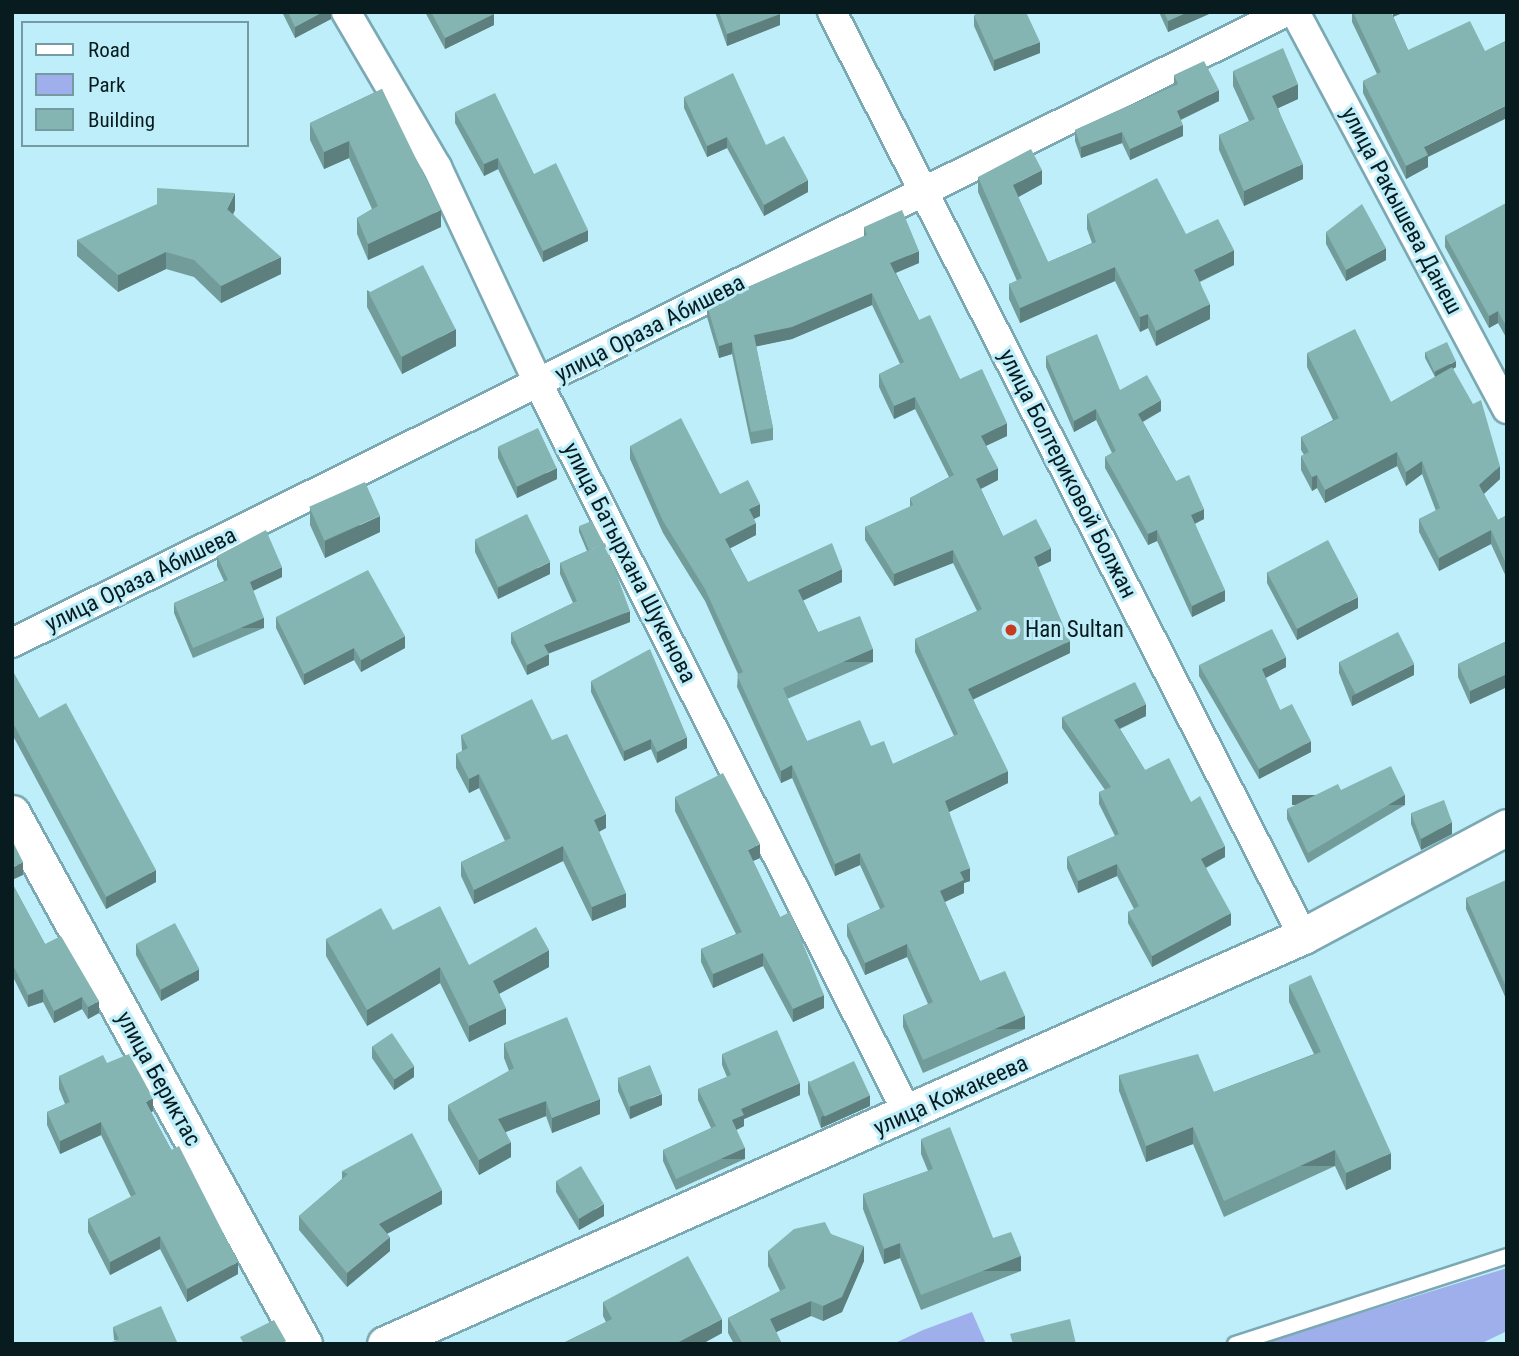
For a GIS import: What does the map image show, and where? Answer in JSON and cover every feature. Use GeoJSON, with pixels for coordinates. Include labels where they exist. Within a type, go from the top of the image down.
{"type":"FeatureCollection","features":[{"type":"Feature","properties":{"kind":"street","name":"улица Батырхана Шукенова"},"geometry":{"type":"LineString","coordinates":[[346,12],[437,167],[539,385],[909,1116]]}},
{"type":"Feature","properties":{"kind":"street","name":"улица Болтериковой Болжан"},"geometry":{"type":"LineString","coordinates":[[832,12],[1303,936]]}},
{"type":"Feature","properties":{"kind":"street","name":"улица Ораза Абишева"},"geometry":{"type":"LineString","coordinates":[[12,643],[539,385],[922,191],[1286,12]]}},
{"type":"Feature","properties":{"kind":"street","name":"улица Ракышева Данеш"},"geometry":{"type":"LineString","coordinates":[[1296,12],[1507,409]]}},
{"type":"Feature","properties":{"kind":"street","name":"улица Бериктас"},"geometry":{"type":"LineString","coordinates":[[12,814],[304,1344]]}},
{"type":"Feature","properties":{"kind":"street","name":"улица Кожакеева"},"geometry":{"type":"LineString","coordinates":[[385,1344],[909,1116],[1303,936],[1507,827]]}},
{"type":"Feature","properties":{"kind":"lane"},"geometry":{"type":"LineString","coordinates":[[1235,1344],[1507,1256]]}},
{"type":"Feature","properties":{"kind":"green space"},"geometry":{"type":"Polygon","coordinates":[[[1507,1268],[1507,1331],[1480,1344],[1260,1344],[1507,1268]]]}},
{"type":"Feature","properties":{"kind":"green space"},"geometry":{"type":"Polygon","coordinates":[[[972,1312],[986,1344],[893,1344],[923,1330],[972,1312]]]}},
{"type":"Feature","properties":{"kind":"building"},"geometry":{"type":"Polygon","coordinates":[[[288,12],[323,12],[295,27],[288,12]]]}},
{"type":"Feature","properties":{"kind":"building"},"geometry":{"type":"Polygon","coordinates":[[[431,12],[493,12],[494,14],[445,38],[431,12]]]}},
{"type":"Feature","properties":{"kind":"building"},"geometry":{"type":"Polygon","coordinates":[[[719,12],[780,12],[780,14],[727,34],[719,12]]]}},
{"type":"Feature","properties":{"kind":"building"},"geometry":{"type":"Polygon","coordinates":[[[980,12],[1026,12],[1040,42],[994,60],[974,15],[980,12]]]}},
{"type":"Feature","properties":{"kind":"building"},"geometry":{"type":"Polygon","coordinates":[[[1164,12],[1188,12],[1168,21],[1164,12]]]}},
{"type":"Feature","properties":{"kind":"building"},"geometry":{"type":"Polygon","coordinates":[[[1353,12],[1391,12],[1408,50],[1470,21],[1485,51],[1507,40],[1507,105],[1424,147],[1428,155],[1406,166],[1363,81],[1381,72],[1353,12]]]}},
{"type":"Feature","properties":{"kind":"building"},"geometry":{"type":"Polygon","coordinates":[[[1283,48],[1298,84],[1272,96],[1303,164],[1244,191],[1219,135],[1255,119],[1233,71],[1283,48]]]}},
{"type":"Feature","properties":{"kind":"building"},"geometry":{"type":"Polygon","coordinates":[[[1204,61],[1219,90],[1177,111],[1183,125],[1130,149],[1122,132],[1081,147],[1075,130],[1178,84],[1174,75],[1204,61]]]}},
{"type":"Feature","properties":{"kind":"building"},"geometry":{"type":"Polygon","coordinates":[[[733,73],[766,145],[784,136],[808,180],[764,205],[727,137],[707,146],[684,97],[733,73]]]}},
{"type":"Feature","properties":{"kind":"building"},"geometry":{"type":"Polygon","coordinates":[[[382,89],[441,210],[368,244],[357,218],[378,206],[349,141],[324,152],[310,123],[382,89]]]}},
{"type":"Feature","properties":{"kind":"building"},"geometry":{"type":"Polygon","coordinates":[[[495,93],[534,174],[556,163],[588,230],[543,251],[498,158],[484,164],[455,112],[495,93]]]}},
{"type":"Feature","properties":{"kind":"building"},"geometry":{"type":"Polygon","coordinates":[[[1031,149],[1042,170],[1013,185],[1048,262],[1096,242],[1087,214],[1157,178],[1186,234],[1218,219],[1234,250],[1194,270],[1210,304],[1156,331],[1148,314],[1140,317],[1115,267],[1020,308],[1009,284],[1022,278],[978,177],[1031,149]]]}},
{"type":"Feature","properties":{"kind":"building"},"geometry":{"type":"Polygon","coordinates":[[[157,188],[235,193],[227,209],[281,257],[221,286],[194,260],[166,252],[118,275],[77,240],[157,204],[157,188]]]}},
{"type":"Feature","properties":{"kind":"building"},"geometry":{"type":"Polygon","coordinates":[[[1506,203],[1507,328],[1498,311],[1489,316],[1445,236],[1506,203]]]}},
{"type":"Feature","properties":{"kind":"building"},"geometry":{"type":"Polygon","coordinates":[[[1362,204],[1386,248],[1346,270],[1326,232],[1362,204]]]}},
{"type":"Feature","properties":{"kind":"building"},"geometry":{"type":"Polygon","coordinates":[[[902,210],[919,251],[890,263],[919,320],[930,315],[960,379],[982,369],[1007,423],[981,436],[998,468],[976,479],[1003,536],[1036,519],[1051,548],[1034,557],[1070,641],[968,689],[1008,771],[945,801],[970,868],[960,872],[964,880],[940,891],[980,981],[1005,971],[1025,1016],[923,1060],[903,1015],[933,1002],[907,944],[865,963],[847,924],[885,907],[860,853],[835,864],[792,765],[781,771],[737,675],[743,672],[705,589],[663,521],[630,446],[681,418],[720,494],[748,480],[760,504],[749,509],[756,523],[725,539],[748,582],[832,543],[842,569],[798,590],[818,632],[860,616],[873,649],[783,688],[807,741],[860,720],[871,746],[884,741],[893,764],[958,734],[915,639],[982,609],[953,550],[894,574],[865,527],[913,505],[910,498],[954,475],[915,397],[894,406],[879,374],[904,362],[872,293],[792,327],[754,335],[773,428],[751,432],[732,342],[719,346],[707,305],[867,235],[864,227],[902,210]]]}},
{"type":"Feature","properties":{"kind":"building"},"geometry":{"type":"Polygon","coordinates":[[[423,265],[456,329],[401,357],[369,293],[423,265]]]}},
{"type":"Feature","properties":{"kind":"building"},"geometry":{"type":"Polygon","coordinates":[[[1355,329],[1391,402],[1452,367],[1473,404],[1481,400],[1500,466],[1479,485],[1498,520],[1507,515],[1507,566],[1491,530],[1439,558],[1419,519],[1440,508],[1422,461],[1406,472],[1397,452],[1325,490],[1317,475],[1312,477],[1301,456],[1309,452],[1301,437],[1339,418],[1307,353],[1355,329]]]}},
{"type":"Feature","properties":{"kind":"building"},"geometry":{"type":"Polygon","coordinates":[[[1097,334],[1120,390],[1147,375],[1161,400],[1138,414],[1176,481],[1189,475],[1204,509],[1191,515],[1225,590],[1192,606],[1157,530],[1148,534],[1105,457],[1116,451],[1096,409],[1074,421],[1046,356],[1097,334]]]}},
{"type":"Feature","properties":{"kind":"building"},"geometry":{"type":"Polygon","coordinates":[[[1447,342],[1456,361],[1434,371],[1425,352],[1447,342]]]}},
{"type":"Feature","properties":{"kind":"building"},"geometry":{"type":"Polygon","coordinates":[[[538,428],[557,468],[517,486],[498,447],[538,428]]]}},
{"type":"Feature","properties":{"kind":"building"},"geometry":{"type":"Polygon","coordinates":[[[365,482],[380,516],[324,541],[309,507],[365,482]]]}},
{"type":"Feature","properties":{"kind":"building"},"geometry":{"type":"Polygon","coordinates":[[[527,514],[550,562],[498,587],[475,539],[527,514]]]}},
{"type":"Feature","properties":{"kind":"building"},"geometry":{"type":"Polygon","coordinates":[[[592,521],[604,544],[589,550],[579,526],[592,521]]]}},
{"type":"Feature","properties":{"kind":"building"},"geometry":{"type":"Polygon","coordinates":[[[266,530],[282,567],[250,582],[264,618],[193,648],[174,603],[228,580],[217,556],[266,530]]]}},
{"type":"Feature","properties":{"kind":"building"},"geometry":{"type":"Polygon","coordinates":[[[1328,540],[1358,597],[1297,629],[1267,572],[1328,540]]]}},
{"type":"Feature","properties":{"kind":"building"},"geometry":{"type":"Polygon","coordinates":[[[605,543],[630,611],[544,645],[549,654],[527,665],[511,633],[577,601],[560,563],[605,543]]]}},
{"type":"Feature","properties":{"kind":"building"},"geometry":{"type":"Polygon","coordinates":[[[368,570],[405,636],[361,660],[354,648],[304,674],[276,617],[368,570]]]}},
{"type":"Feature","properties":{"kind":"building"},"geometry":{"type":"Polygon","coordinates":[[[1272,629],[1286,657],[1262,669],[1280,710],[1292,704],[1311,741],[1259,769],[1199,665],[1272,629]]]}},
{"type":"Feature","properties":{"kind":"building"},"geometry":{"type":"Polygon","coordinates":[[[1398,632],[1414,664],[1356,694],[1339,662],[1398,632]]]}},
{"type":"Feature","properties":{"kind":"building"},"geometry":{"type":"Polygon","coordinates":[[[1507,641],[1507,674],[1470,691],[1458,664],[1507,641]]]}},
{"type":"Feature","properties":{"kind":"building"},"geometry":{"type":"Polygon","coordinates":[[[650,649],[687,737],[657,752],[651,739],[624,751],[591,681],[650,649]]]}},
{"type":"Feature","properties":{"kind":"building"},"geometry":{"type":"Polygon","coordinates":[[[12,670],[39,718],[66,703],[156,870],[106,897],[12,724],[12,670]]]}},
{"type":"Feature","properties":{"kind":"building"},"geometry":{"type":"Polygon","coordinates":[[[1135,682],[1146,704],[1114,720],[1145,770],[1169,758],[1191,802],[1200,796],[1225,846],[1201,859],[1231,913],[1152,956],[1128,912],[1139,906],[1117,864],[1078,881],[1067,857],[1119,834],[1099,792],[1111,787],[1062,717],[1135,682]]]}},
{"type":"Feature","properties":{"kind":"building"},"geometry":{"type":"Polygon","coordinates":[[[532,699],[552,740],[567,734],[606,814],[594,820],[626,893],[592,907],[563,846],[474,890],[461,862],[511,838],[479,774],[469,779],[456,754],[468,748],[461,735],[532,699]]]}},
{"type":"Feature","properties":{"kind":"building"},"geometry":{"type":"Polygon","coordinates":[[[1391,766],[1405,795],[1308,853],[1287,809],[1338,784],[1341,790],[1391,766]]]}},
{"type":"Feature","properties":{"kind":"building"},"geometry":{"type":"Polygon","coordinates":[[[723,773],[760,844],[748,850],[780,917],[790,912],[824,995],[793,1009],[763,953],[713,974],[701,949],[742,932],[675,797],[723,773]]]}},
{"type":"Feature","properties":{"kind":"building"},"geometry":{"type":"Polygon","coordinates":[[[1444,800],[1452,822],[1421,839],[1411,813],[1444,800]]]}},
{"type":"Feature","properties":{"kind":"building"},"geometry":{"type":"Polygon","coordinates":[[[12,840],[23,862],[12,868],[12,840]]]}},
{"type":"Feature","properties":{"kind":"building"},"geometry":{"type":"Polygon","coordinates":[[[1507,881],[1507,989],[1466,898],[1507,881]]]}},
{"type":"Feature","properties":{"kind":"building"},"geometry":{"type":"Polygon","coordinates":[[[12,883],[45,944],[61,936],[99,1001],[88,1007],[82,997],[54,1011],[43,989],[28,995],[12,963],[12,883]]]}},
{"type":"Feature","properties":{"kind":"building"},"geometry":{"type":"Polygon","coordinates":[[[440,906],[469,965],[536,927],[549,950],[493,981],[506,1008],[469,1026],[440,967],[367,1010],[326,939],[381,908],[393,930],[440,906]]]}},
{"type":"Feature","properties":{"kind":"building"},"geometry":{"type":"Polygon","coordinates":[[[175,923],[199,969],[161,990],[136,944],[175,923]]]}},
{"type":"Feature","properties":{"kind":"building"},"geometry":{"type":"Polygon","coordinates":[[[1311,975],[1391,1153],[1346,1173],[1335,1150],[1224,1201],[1193,1127],[1146,1146],[1119,1075],[1198,1054],[1214,1092],[1321,1052],[1289,985],[1311,975]]]}},
{"type":"Feature","properties":{"kind":"building"},"geometry":{"type":"Polygon","coordinates":[[[567,1017],[600,1099],[552,1118],[546,1101],[498,1119],[511,1142],[479,1160],[448,1105],[514,1068],[504,1043],[567,1017]]]}},
{"type":"Feature","properties":{"kind":"building"},"geometry":{"type":"Polygon","coordinates":[[[777,1030],[800,1083],[741,1109],[744,1115],[732,1120],[745,1148],[676,1179],[663,1150],[716,1126],[698,1089],[731,1075],[722,1054],[777,1030]]]}},
{"type":"Feature","properties":{"kind":"building"},"geometry":{"type":"Polygon","coordinates":[[[392,1033],[414,1066],[394,1080],[372,1046],[392,1033]]]}},
{"type":"Feature","properties":{"kind":"building"},"geometry":{"type":"Polygon","coordinates":[[[129,1054],[153,1098],[146,1102],[171,1150],[179,1146],[238,1262],[187,1289],[160,1236],[110,1262],[88,1219],[136,1194],[101,1122],[60,1141],[47,1112],[70,1102],[59,1076],[103,1055],[107,1063],[129,1054]]]}},
{"type":"Feature","properties":{"kind":"building"},"geometry":{"type":"Polygon","coordinates":[[[854,1061],[870,1095],[825,1117],[809,1082],[854,1061]]]}},
{"type":"Feature","properties":{"kind":"building"},"geometry":{"type":"Polygon","coordinates":[[[650,1065],[662,1094],[629,1107],[618,1078],[650,1065]]]}},
{"type":"Feature","properties":{"kind":"building"},"geometry":{"type":"Polygon","coordinates":[[[950,1127],[993,1238],[1011,1232],[1021,1256],[921,1295],[900,1243],[884,1249],[863,1194],[933,1169],[921,1139],[950,1127]]]}},
{"type":"Feature","properties":{"kind":"building"},"geometry":{"type":"Polygon","coordinates":[[[412,1133],[442,1190],[379,1224],[390,1237],[347,1273],[299,1216],[348,1174],[342,1171],[412,1133]]]}},
{"type":"Feature","properties":{"kind":"building"},"geometry":{"type":"Polygon","coordinates":[[[581,1166],[604,1204],[579,1219],[556,1181],[581,1166]]]}},
{"type":"Feature","properties":{"kind":"building"},"geometry":{"type":"Polygon","coordinates":[[[825,1222],[831,1234],[864,1246],[842,1297],[823,1306],[811,1301],[770,1319],[782,1344],[743,1344],[728,1318],[786,1288],[768,1251],[794,1229],[825,1222]]]}},
{"type":"Feature","properties":{"kind":"building"},"geometry":{"type":"Polygon","coordinates":[[[688,1256],[722,1319],[675,1344],[561,1344],[612,1319],[603,1302],[688,1256]]]}},
{"type":"Feature","properties":{"kind":"building"},"geometry":{"type":"Polygon","coordinates":[[[161,1306],[178,1344],[107,1344],[119,1339],[113,1327],[161,1306]]]}},
{"type":"Feature","properties":{"kind":"building"},"geometry":{"type":"Polygon","coordinates":[[[1070,1319],[1076,1344],[1013,1344],[1010,1334],[1070,1319]]]}},
{"type":"Feature","properties":{"kind":"building"},"geometry":{"type":"Polygon","coordinates":[[[274,1320],[286,1341],[281,1344],[244,1344],[240,1337],[274,1320]]]}},
{"type":"Feature","properties":{"kind":"place","name":"Han Sultan"},"geometry":{"type":"Point","coordinates":[1011,630]}}]}
